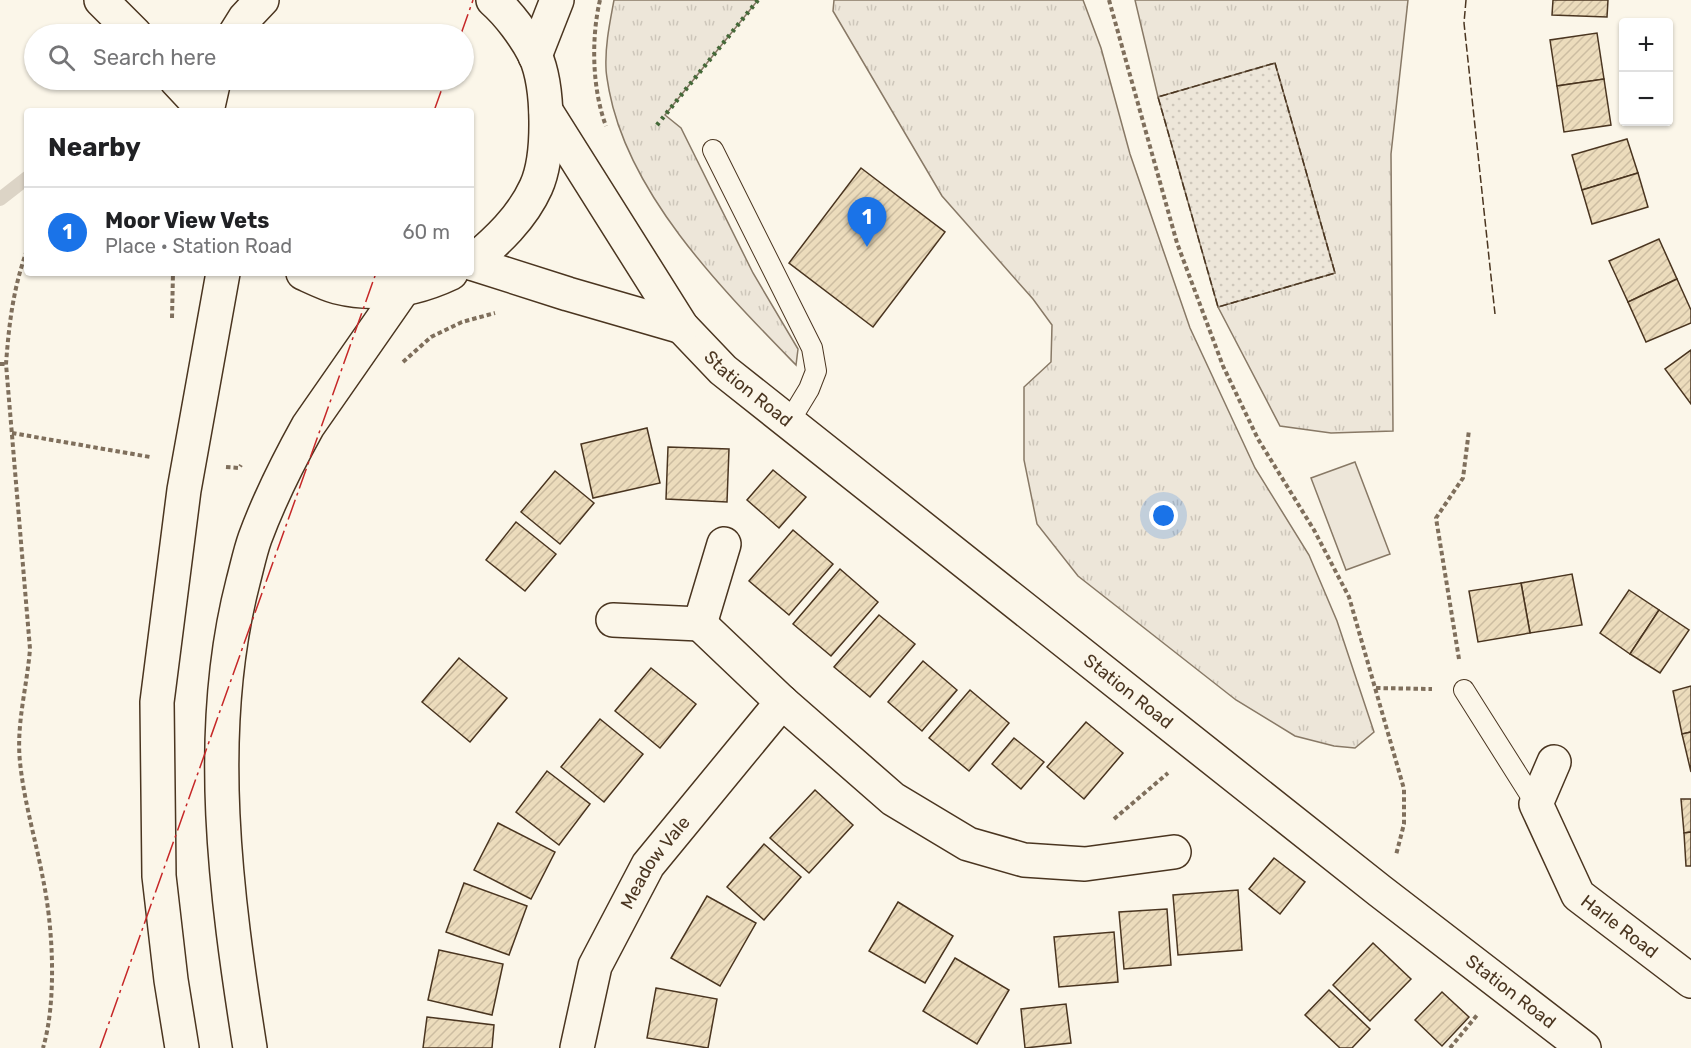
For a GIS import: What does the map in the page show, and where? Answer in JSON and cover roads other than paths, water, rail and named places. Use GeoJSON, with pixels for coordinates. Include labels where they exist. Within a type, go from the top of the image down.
{"type":"FeatureCollection","features":[{"type":"Feature","properties":{"kind":"main road"},"geometry":{"type":"LineString","coordinates":[[101,0],[125,24]]}},
{"type":"Feature","properties":{"kind":"main road"},"geometry":{"type":"LineString","coordinates":[[241,24],[262,0]]}},
{"type":"Feature","properties":{"kind":"main road"},"geometry":{"type":"LineString","coordinates":[[474,260],[512,226],[536,186],[545,149],[544,91],[535,56],[517,28],[493,0]]}},
{"type":"Feature","properties":{"kind":"main road"},"geometry":{"type":"LineString","coordinates":[[535,56],[558,0]]}},
{"type":"Feature","properties":{"kind":"main road"},"geometry":{"type":"LineString","coordinates":[[186,90],[203,108]]}},
{"type":"Feature","properties":{"kind":"main road"},"geometry":{"type":"LineString","coordinates":[[207,108],[211,90]]}},
{"type":"Feature","properties":{"kind":"main road","name":"Station Road"},"geometry":{"type":"LineString","coordinates":[[546,111],[682,327],[723,370],[1380,891],[1584,1048]]}},
{"type":"Feature","properties":{"kind":"main road"},"geometry":{"type":"LineString","coordinates":[[474,264],[682,327]]}},
{"type":"Feature","properties":{"kind":"main road"},"geometry":{"type":"LineString","coordinates":[[182,1048],[171,981],[159,876],[157,702],[184,490],[223,276]]}},
{"type":"Feature","properties":{"kind":"main road"},"geometry":{"type":"LineString","coordinates":[[310,276],[337,287],[370,291],[402,291],[445,276]]}},
{"type":"Feature","properties":{"kind":"main road"},"geometry":{"type":"LineString","coordinates":[[250,1048],[237,963],[224,820],[223,712],[233,620],[255,538],[296,447],[308,426],[402,291]]}},
{"type":"Feature","properties":{"kind":"main road"},"geometry":{"type":"LineString","coordinates":[[700,624],[724,544]]}},
{"type":"Feature","properties":{"kind":"main road"},"geometry":{"type":"LineString","coordinates":[[613,620],[700,624],[782,702],[893,799],[968,844],[1024,860],[1085,864],[1174,852]]}},
{"type":"Feature","properties":{"kind":"main road","name":"Meadow Vale"},"geometry":{"type":"LineString","coordinates":[[577,1048],[595,966],[648,865],[782,702]]}},
{"type":"Feature","properties":{"kind":"main road"},"geometry":{"type":"LineString","coordinates":[[1536,804],[1554,762]]}},
{"type":"Feature","properties":{"kind":"main road","name":"Harle Road"},"geometry":{"type":"LineString","coordinates":[[1536,804],[1578,895],[1691,981]]}},
{"type":"Feature","properties":{"kind":"lane"},"geometry":{"type":"LineString","coordinates":[[713,150],[812,348],[816,371],[809,389],[789,422]]}},
{"type":"Feature","properties":{"kind":"lane"},"geometry":{"type":"LineString","coordinates":[[1464,690],[1536,804]]}},
{"type":"Feature","properties":{"kind":"waterway"},"geometry":{"type":"LineString","coordinates":[[0,199],[24,180]]}},
{"type":"Feature","properties":{"kind":"place","name":"Moor View Vets"},"geometry":{"type":"Point","coordinates":[867,247]}}]}
